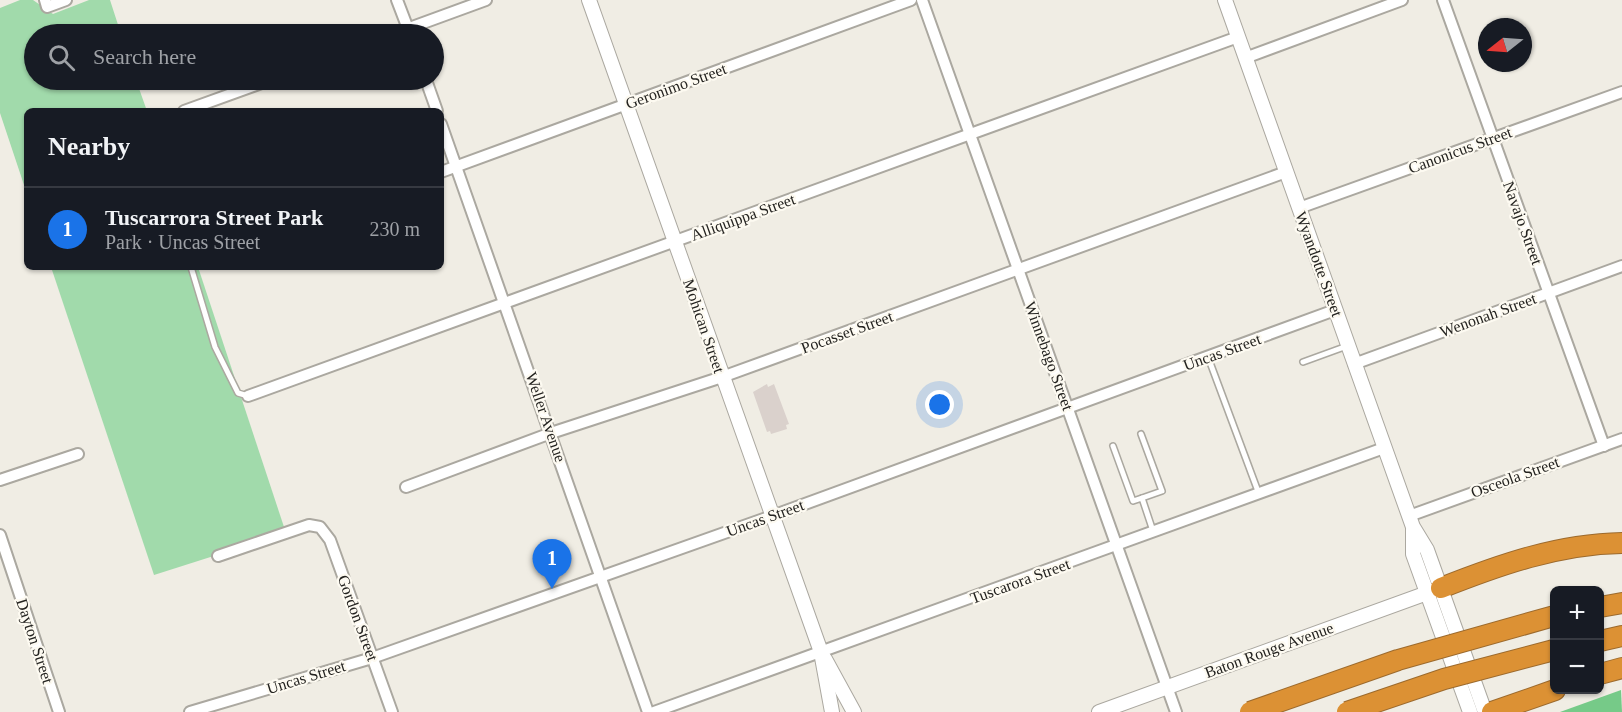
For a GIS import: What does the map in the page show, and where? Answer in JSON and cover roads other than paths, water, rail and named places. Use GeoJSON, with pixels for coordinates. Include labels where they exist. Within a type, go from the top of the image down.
{"type":"FeatureCollection","features":[{"type":"Feature","properties":{"kind":"highway"},"geometry":{"type":"LineString","coordinates":[[1434,590],[1532,556],[1586,545],[1622,543]]}},
{"type":"Feature","properties":{"kind":"highway"},"geometry":{"type":"LineString","coordinates":[[1604,606],[1622,603]]}},
{"type":"Feature","properties":{"kind":"highway"},"geometry":{"type":"LineString","coordinates":[[1250,712],[1398,660],[1550,617]]}},
{"type":"Feature","properties":{"kind":"highway"},"geometry":{"type":"LineString","coordinates":[[1604,639],[1622,636]]}},
{"type":"Feature","properties":{"kind":"highway"},"geometry":{"type":"LineString","coordinates":[[1347,712],[1444,679],[1550,651]]}},
{"type":"Feature","properties":{"kind":"highway"},"geometry":{"type":"LineString","coordinates":[[1604,673],[1622,668]]}},
{"type":"Feature","properties":{"kind":"highway"},"geometry":{"type":"LineString","coordinates":[[1492,712],[1548,692]]}},
{"type":"Feature","properties":{"kind":"highway"},"geometry":{"type":"LineString","coordinates":[[1523,712],[1548,692]]}},
{"type":"Feature","properties":{"kind":"street"},"geometry":{"type":"LineString","coordinates":[[46,3],[66,0]]}},
{"type":"Feature","properties":{"kind":"street"},"geometry":{"type":"LineString","coordinates":[[397,0],[406,24]]}},
{"type":"Feature","properties":{"kind":"street"},"geometry":{"type":"LineString","coordinates":[[428,24],[486,0]]}},
{"type":"Feature","properties":{"kind":"street","name":"Mohican Street"},"geometry":{"type":"LineString","coordinates":[[589,0],[821,652],[854,712]]}},
{"type":"Feature","properties":{"kind":"street","name":"Geronimo Street"},"geometry":{"type":"LineString","coordinates":[[444,171],[910,0]]}},
{"type":"Feature","properties":{"kind":"street","name":"Winnebago Street"},"geometry":{"type":"LineString","coordinates":[[922,0],[1176,712]]}},
{"type":"Feature","properties":{"kind":"street","name":"Wyandotte Street"},"geometry":{"type":"LineString","coordinates":[[1225,0],[1384,448],[1411,521],[1427,549],[1434,590],[1470,712]]}},
{"type":"Feature","properties":{"kind":"street"},"geometry":{"type":"LineString","coordinates":[[1245,58],[1402,0]]}},
{"type":"Feature","properties":{"kind":"street","name":"Navajo Street"},"geometry":{"type":"LineString","coordinates":[[1443,0],[1604,446]]}},
{"type":"Feature","properties":{"kind":"street","name":"Alliquippa Street"},"geometry":{"type":"LineString","coordinates":[[248,396],[1238,37]]}},
{"type":"Feature","properties":{"kind":"street"},"geometry":{"type":"LineString","coordinates":[[192,108],[242,90]]}},
{"type":"Feature","properties":{"kind":"street"},"geometry":{"type":"LineString","coordinates":[[430,90],[436,108]]}},
{"type":"Feature","properties":{"kind":"street","name":"Canonicus Street"},"geometry":{"type":"LineString","coordinates":[[1299,208],[1622,92]]}},
{"type":"Feature","properties":{"kind":"street","name":"Weller Avenue"},"geometry":{"type":"LineString","coordinates":[[444,132],[648,712]]}},
{"type":"Feature","properties":{"kind":"street","name":"Pocasset Street"},"geometry":{"type":"LineString","coordinates":[[405,488],[551,433],[722,377],[1286,172]]}},
{"type":"Feature","properties":{"kind":"street","name":"Wenonah Street"},"geometry":{"type":"LineString","coordinates":[[1354,364],[1622,266]]}},
{"type":"Feature","properties":{"kind":"street","name":"Uncas Street"},"geometry":{"type":"LineString","coordinates":[[190,712],[372,658],[772,516],[1335,310]]}},
{"type":"Feature","properties":{"kind":"street","name":"Osceola Street"},"geometry":{"type":"LineString","coordinates":[[1411,521],[1622,439]]}},
{"type":"Feature","properties":{"kind":"street","name":"Tuscarora Street"},"geometry":{"type":"LineString","coordinates":[[654,712],[1384,448]]}},
{"type":"Feature","properties":{"kind":"street"},"geometry":{"type":"LineString","coordinates":[[0,480],[78,454]]}},
{"type":"Feature","properties":{"kind":"street","name":"Gordon Street"},"geometry":{"type":"LineString","coordinates":[[218,556],[309,525],[320,527],[330,540],[392,712]]}},
{"type":"Feature","properties":{"kind":"street","name":"Dayton Street"},"geometry":{"type":"LineString","coordinates":[[0,535],[59,712]]}},
{"type":"Feature","properties":{"kind":"street","name":"Wyandotte Street"},"geometry":{"type":"LineString","coordinates":[[1434,590],[1485,712]]}},
{"type":"Feature","properties":{"kind":"street","name":"Baton Rouge Avenue"},"geometry":{"type":"LineString","coordinates":[[1099,712],[1434,590]]}},
{"type":"Feature","properties":{"kind":"street","name":"Mohican Street"},"geometry":{"type":"LineString","coordinates":[[821,652],[832,712]]}},
{"type":"Feature","properties":{"kind":"lane"},"geometry":{"type":"LineString","coordinates":[[192,270],[215,347],[238,393],[248,396]]}},
{"type":"Feature","properties":{"kind":"lane"},"geometry":{"type":"LineString","coordinates":[[1303,362],[1348,346]]}},
{"type":"Feature","properties":{"kind":"lane"},"geometry":{"type":"LineString","coordinates":[[1208,357],[1259,494]]}},
{"type":"Feature","properties":{"kind":"lane"},"geometry":{"type":"LineString","coordinates":[[1113,446],[1133,501],[1162,491],[1141,434]]}},
{"type":"Feature","properties":{"kind":"lane"},"geometry":{"type":"LineString","coordinates":[[1142,498],[1153,533]]}},
{"type":"Feature","properties":{"kind":"place","name":"Tuscarrora Street Park"},"geometry":{"type":"Point","coordinates":[552,589]}}]}
